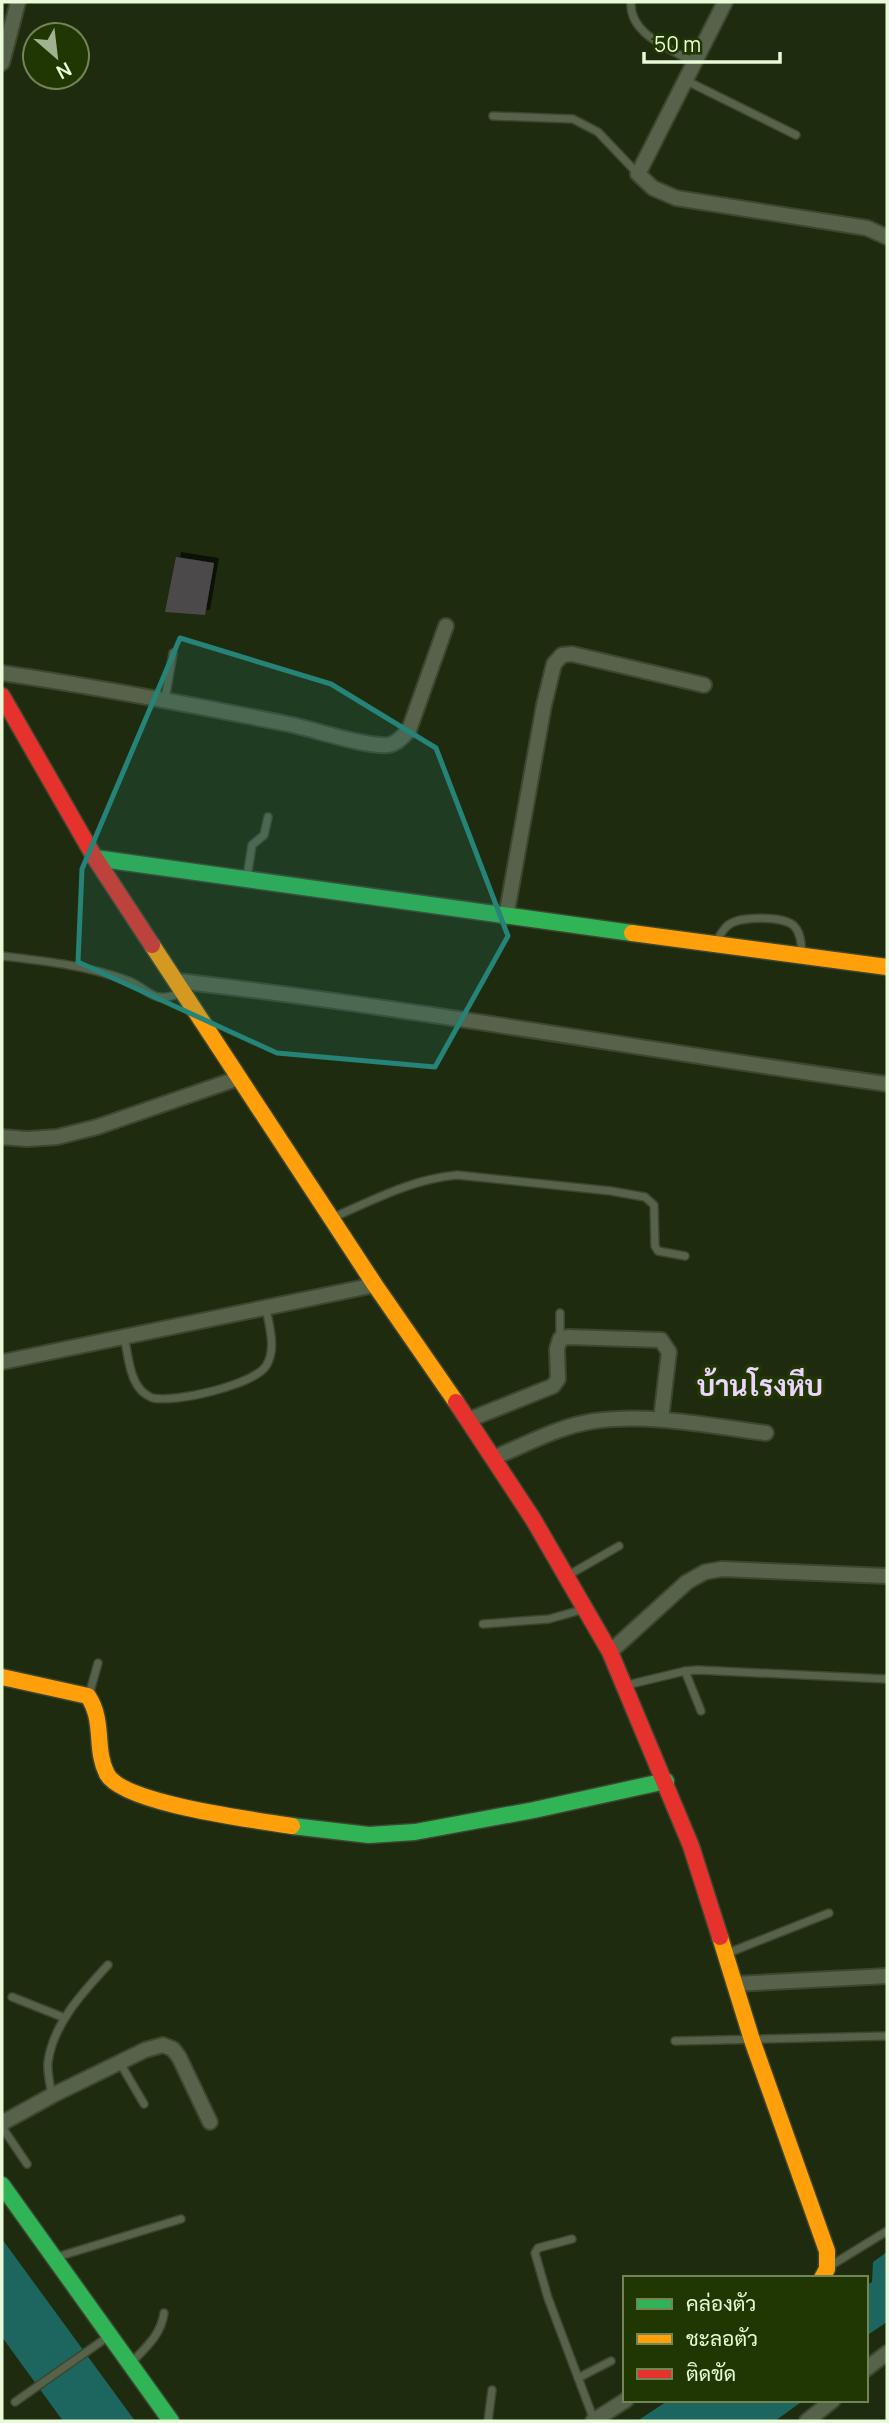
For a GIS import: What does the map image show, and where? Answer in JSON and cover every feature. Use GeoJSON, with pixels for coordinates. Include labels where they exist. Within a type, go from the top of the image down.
{"type":"FeatureCollection","features":[{"type":"Feature","properties":{"kind":"street"},"geometry":{"type":"LineString","coordinates":[[2,63],[18,2]]}},
{"type":"Feature","properties":{"kind":"street"},"geometry":{"type":"LineString","coordinates":[[725,2],[643,162],[653,188],[676,198],[867,228],[887,237]]}},
{"type":"Feature","properties":{"kind":"street"},"geometry":{"type":"LineString","coordinates":[[2,673],[165,700],[390,745],[396,743],[409,730],[446,626]]}},
{"type":"Feature","properties":{"kind":"street"},"geometry":{"type":"LineString","coordinates":[[506,917],[554,663],[562,655],[572,654],[704,685]]}},
{"type":"Feature","properties":{"kind":"street"},"geometry":{"type":"LineString","coordinates":[[2,696],[95,858],[375,1284],[493,1458],[610,1652],[691,1846],[752,2040],[827,2251],[824,2273]]}},
{"type":"Feature","properties":{"kind":"street"},"geometry":{"type":"LineString","coordinates":[[95,858],[506,917],[887,967]]}},
{"type":"Feature","properties":{"kind":"street"},"geometry":{"type":"LineString","coordinates":[[181,986],[315,996],[887,1084]]}},
{"type":"Feature","properties":{"kind":"street"},"geometry":{"type":"LineString","coordinates":[[2,1137],[57,1137],[97,1127],[239,1078]]}},
{"type":"Feature","properties":{"kind":"street"},"geometry":{"type":"LineString","coordinates":[[2,1362],[375,1284]]}},
{"type":"Feature","properties":{"kind":"street"},"geometry":{"type":"LineString","coordinates":[[468,1420],[553,1386],[558,1379],[557,1349],[560,1339],[568,1337],[661,1340],[666,1344],[669,1352],[661,1419]]}},
{"type":"Feature","properties":{"kind":"street"},"geometry":{"type":"LineString","coordinates":[[493,1458],[562,1430],[593,1421],[661,1419],[766,1433]]}},
{"type":"Feature","properties":{"kind":"street"},"geometry":{"type":"LineString","coordinates":[[610,1652],[687,1582],[705,1572],[722,1569],[887,1576]]}},
{"type":"Feature","properties":{"kind":"street"},"geometry":{"type":"LineString","coordinates":[[2,1678],[88,1696],[95,1703],[100,1717],[104,1766],[115,1784],[128,1791],[178,1805],[312,1829],[367,1835],[420,1833],[666,1781]]}},
{"type":"Feature","properties":{"kind":"street"},"geometry":{"type":"LineString","coordinates":[[734,1984],[887,1976]]}},
{"type":"Feature","properties":{"kind":"street"},"geometry":{"type":"LineString","coordinates":[[2,2125],[52,2095],[145,2050],[163,2045],[173,2049],[210,2122]]}},
{"type":"Feature","properties":{"kind":"street"},"geometry":{"type":"LineString","coordinates":[[2,2185],[171,2421]]}},
{"type":"Feature","properties":{"kind":"street"},"geometry":{"type":"LineString","coordinates":[[868,2367],[887,2353]]}},
{"type":"Feature","properties":{"kind":"street"},"geometry":{"type":"LineString","coordinates":[[594,2421],[623,2402]]}},
{"type":"Feature","properties":{"kind":"street"},"geometry":{"type":"LineString","coordinates":[[807,2421],[831,2402]]}},
{"type":"Feature","properties":{"kind":"lane"},"geometry":{"type":"LineString","coordinates":[[631,2],[633,19],[648,36],[693,62]]}},
{"type":"Feature","properties":{"kind":"lane"},"geometry":{"type":"LineString","coordinates":[[684,80],[796,135]]}},
{"type":"Feature","properties":{"kind":"lane"},"geometry":{"type":"LineString","coordinates":[[493,116],[573,119],[643,162]]}},
{"type":"Feature","properties":{"kind":"lane"},"geometry":{"type":"LineString","coordinates":[[165,700],[173,653]]}},
{"type":"Feature","properties":{"kind":"lane"},"geometry":{"type":"LineString","coordinates":[[246,881],[252,845],[264,835],[268,817]]}},
{"type":"Feature","properties":{"kind":"lane"},"geometry":{"type":"LineString","coordinates":[[714,945],[730,924],[743,919],[783,919],[794,926],[803,957]]}},
{"type":"Feature","properties":{"kind":"lane"},"geometry":{"type":"LineString","coordinates":[[2,956],[86,968],[129,981],[157,998],[167,998],[181,986]]}},
{"type":"Feature","properties":{"kind":"lane"},"geometry":{"type":"LineString","coordinates":[[332,1218],[394,1190],[433,1177],[457,1175],[645,1197],[654,1205],[655,1246],[658,1251],[685,1255]]}},
{"type":"Feature","properties":{"kind":"lane"},"geometry":{"type":"LineString","coordinates":[[124,1336],[133,1375],[140,1389],[151,1397],[165,1398],[228,1388],[253,1377],[265,1366],[272,1349],[266,1307]]}},
{"type":"Feature","properties":{"kind":"lane"},"geometry":{"type":"LineString","coordinates":[[560,1313],[560,1339]]}},
{"type":"Feature","properties":{"kind":"lane"},"geometry":{"type":"LineString","coordinates":[[567,1577],[619,1546]]}},
{"type":"Feature","properties":{"kind":"lane"},"geometry":{"type":"LineString","coordinates":[[483,1624],[549,1619],[585,1609]]}},
{"type":"Feature","properties":{"kind":"lane"},"geometry":{"type":"LineString","coordinates":[[88,1696],[98,1663]]}},
{"type":"Feature","properties":{"kind":"lane"},"geometry":{"type":"LineString","coordinates":[[626,1686],[685,1671],[725,1670],[887,1679]]}},
{"type":"Feature","properties":{"kind":"lane"},"geometry":{"type":"LineString","coordinates":[[685,1671],[701,1711]]}},
{"type":"Feature","properties":{"kind":"lane"},"geometry":{"type":"LineString","coordinates":[[724,1954],[828,1913]]}},
{"type":"Feature","properties":{"kind":"lane"},"geometry":{"type":"LineString","coordinates":[[52,2095],[48,2063],[51,2050],[65,2018],[80,1996],[108,1965]]}},
{"type":"Feature","properties":{"kind":"lane"},"geometry":{"type":"LineString","coordinates":[[12,1997],[65,2018]]}},
{"type":"Feature","properties":{"kind":"lane"},"geometry":{"type":"LineString","coordinates":[[675,2041],[887,2036]]}},
{"type":"Feature","properties":{"kind":"lane"},"geometry":{"type":"LineString","coordinates":[[119,2063],[144,2104]]}},
{"type":"Feature","properties":{"kind":"lane"},"geometry":{"type":"LineString","coordinates":[[2,2125],[27,2164]]}},
{"type":"Feature","properties":{"kind":"lane"},"geometry":{"type":"LineString","coordinates":[[53,2258],[181,2219]]}},
{"type":"Feature","properties":{"kind":"lane"},"geometry":{"type":"LineString","coordinates":[[824,2273],[887,2231]]}},
{"type":"Feature","properties":{"kind":"lane"},"geometry":{"type":"LineString","coordinates":[[572,2239],[538,2248],[535,2253],[594,2421]]}},
{"type":"Feature","properties":{"kind":"lane"},"geometry":{"type":"LineString","coordinates":[[130,2365],[156,2336],[162,2326],[164,2313]]}},
{"type":"Feature","properties":{"kind":"lane"},"geometry":{"type":"LineString","coordinates":[[15,2402],[109,2336]]}},
{"type":"Feature","properties":{"kind":"lane"},"geometry":{"type":"LineString","coordinates":[[578,2378],[611,2361]]}},
{"type":"Feature","properties":{"kind":"lane"},"geometry":{"type":"LineString","coordinates":[[488,2421],[492,2390]]}},
{"type":"Feature","properties":{"kind":"highlighted area"},"geometry":{"type":"Polygon","coordinates":[[[180,638],[331,684],[436,748],[508,936],[435,1067],[277,1053],[78,962],[82,869],[180,638]]]}},
{"type":"Feature","properties":{"kind":"water"},"geometry":{"type":"Polygon","coordinates":[[[2,2239],[135,2421],[63,2421],[2,2337],[2,2239]]]}},
{"type":"Feature","properties":{"kind":"water"},"geometry":{"type":"Polygon","coordinates":[[[887,2252],[887,2322],[868,2335],[868,2285],[872,2282],[873,2262],[887,2252]]]}},
{"type":"Feature","properties":{"kind":"water"},"geometry":{"type":"Polygon","coordinates":[[[666,2402],[801,2402],[775,2421],[637,2421],[666,2402]]]}},
{"type":"Feature","properties":{"kind":"building"},"geometry":{"type":"Polygon","coordinates":[[[176,557],[214,563],[205,615],[165,612],[176,557]]]}},
{"type":"Feature","properties":{"kind":"traffic: fast"},"geometry":{"type":"LineString","coordinates":[[95,858],[632,933]]}},
{"type":"Feature","properties":{"kind":"traffic: fast"},"geometry":{"type":"LineString","coordinates":[[292,1826],[369,1835],[415,1832],[534,1810],[666,1781]]}},
{"type":"Feature","properties":{"kind":"traffic: fast"},"geometry":{"type":"LineString","coordinates":[[2,2185],[171,2421]]}},
{"type":"Feature","properties":{"kind":"traffic: slow"},"geometry":{"type":"LineString","coordinates":[[632,933],[887,967]]}},
{"type":"Feature","properties":{"kind":"traffic: slow"},"geometry":{"type":"LineString","coordinates":[[152,945],[375,1285],[456,1402]]}},
{"type":"Feature","properties":{"kind":"traffic: slow"},"geometry":{"type":"LineString","coordinates":[[2,1677],[88,1696],[96,1716],[103,1765],[107,1774],[118,1785],[138,1794],[192,1809],[292,1826]]}},
{"type":"Feature","properties":{"kind":"traffic: slow"},"geometry":{"type":"LineString","coordinates":[[720,1937],[752,2040],[827,2251],[827,2269],[823,2276]]}},
{"type":"Feature","properties":{"kind":"traffic: jam"},"geometry":{"type":"LineString","coordinates":[[2,696],[95,858],[152,945]]}},
{"type":"Feature","properties":{"kind":"traffic: jam"},"geometry":{"type":"LineString","coordinates":[[456,1402],[533,1519],[610,1652],[691,1846],[720,1937]]}},
{"type":"Feature","properties":{"kind":"district","name":"บ้านโรงหีบ"},"geometry":{"type":"Point","coordinates":[760,1385]}}]}
